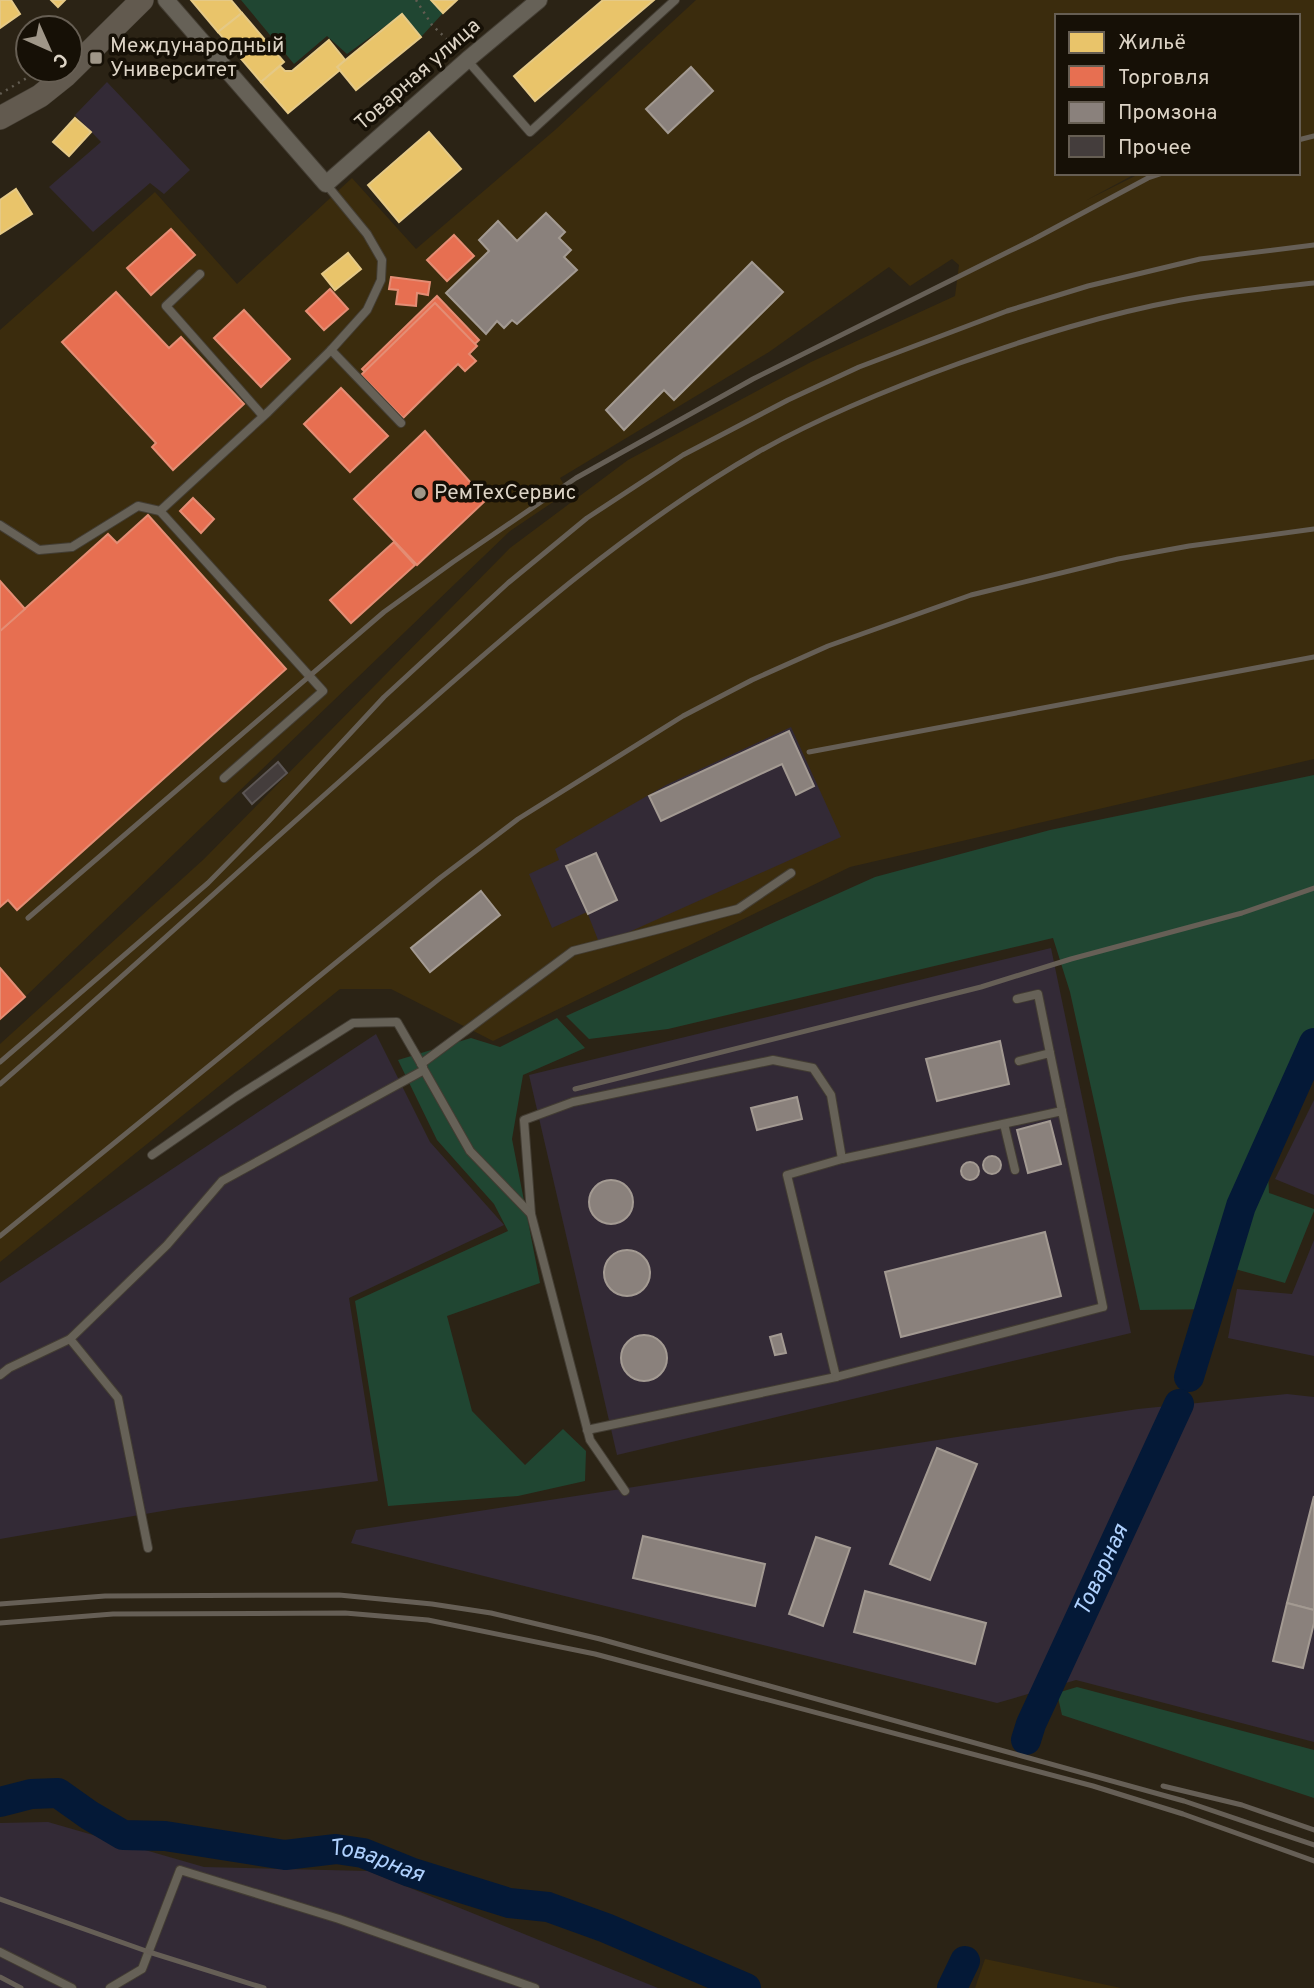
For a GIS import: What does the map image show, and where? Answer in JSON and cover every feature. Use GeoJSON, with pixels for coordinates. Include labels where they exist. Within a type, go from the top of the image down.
{"type":"FeatureCollection","features":[{"type":"Feature","properties":{"kind":"main road"},"geometry":{"type":"LineString","coordinates":[[0,118],[40,96],[57,83],[142,0]]}},
{"type":"Feature","properties":{"kind":"street"},"geometry":{"type":"LineString","coordinates":[[166,0],[326,184]]}},
{"type":"Feature","properties":{"kind":"street","name":"Товарная улица"},"geometry":{"type":"LineString","coordinates":[[326,184],[465,58],[539,0]]}},
{"type":"Feature","properties":{"kind":"lane"},"geometry":{"type":"LineString","coordinates":[[465,58],[530,132],[675,0]]}},
{"type":"Feature","properties":{"kind":"lane"},"geometry":{"type":"LineString","coordinates":[[160,511],[331,350],[367,310],[381,281],[382,260],[367,234],[326,184]]}},
{"type":"Feature","properties":{"kind":"lane"},"geometry":{"type":"LineString","coordinates":[[200,274],[166,306],[263,416]]}},
{"type":"Feature","properties":{"kind":"lane"},"geometry":{"type":"LineString","coordinates":[[331,350],[401,423]]}},
{"type":"Feature","properties":{"kind":"lane"},"geometry":{"type":"LineString","coordinates":[[0,525],[40,550],[72,547],[138,506],[160,511],[323,691],[225,778]]}},
{"type":"Feature","properties":{"kind":"lane"},"geometry":{"type":"LineString","coordinates":[[0,1375],[9,1368],[70,1339],[167,1245],[222,1181],[423,1067],[573,951],[738,909],[791,873]]}},
{"type":"Feature","properties":{"kind":"lane"},"geometry":{"type":"LineString","coordinates":[[587,1430],[836,1377],[1103,1307],[1038,994],[1017,999]]}},
{"type":"Feature","properties":{"kind":"lane"},"geometry":{"type":"LineString","coordinates":[[152,1155],[236,1097],[353,1023],[397,1022],[470,1151],[531,1214]]}},
{"type":"Feature","properties":{"kind":"lane"},"geometry":{"type":"LineString","coordinates":[[1019,1061],[1050,1053]]}},
{"type":"Feature","properties":{"kind":"lane"},"geometry":{"type":"LineString","coordinates":[[625,1491],[590,1440],[587,1430],[531,1214],[524,1120],[573,1102],[773,1060],[813,1068],[831,1095],[842,1159]]}},
{"type":"Feature","properties":{"kind":"lane"},"geometry":{"type":"LineString","coordinates":[[836,1377],[786,1175],[842,1159],[1062,1111]]}},
{"type":"Feature","properties":{"kind":"lane"},"geometry":{"type":"LineString","coordinates":[[1004,1124],[1015,1170]]}},
{"type":"Feature","properties":{"kind":"lane"},"geometry":{"type":"LineString","coordinates":[[70,1339],[118,1398],[148,1548]]}},
{"type":"Feature","properties":{"kind":"lane"},"geometry":{"type":"LineString","coordinates":[[110,1988],[142,1969],[180,1870],[339,1919],[535,1988]]}},
{"type":"Feature","properties":{"kind":"lane"},"geometry":{"type":"LineString","coordinates":[[0,1952],[72,1988]]}},
{"type":"Feature","properties":{"kind":"path"},"geometry":{"type":"LineString","coordinates":[[416,0],[432,25],[465,58]]}},
{"type":"Feature","properties":{"kind":"path"},"geometry":{"type":"LineString","coordinates":[[0,94],[17,84]]}},
{"type":"Feature","properties":{"kind":"shaded area"},"geometry":{"type":"Polygon","coordinates":[[[696,0],[1314,0],[1314,759],[850,867],[493,1041],[391,989],[340,989],[0,1262],[0,1044],[204,859],[510,548],[628,460],[811,362],[955,296],[959,265],[952,259],[910,286],[889,267],[769,352],[560,478],[568,492],[510,531],[0,1021],[0,330],[155,192],[237,284],[352,178],[416,249],[555,130],[696,0]]]}},
{"type":"Feature","properties":{"kind":"shaded area"},"geometry":{"type":"Polygon","coordinates":[[[107,82],[190,170],[164,194],[150,183],[93,232],[49,187],[101,142],[75,115],[107,82]]]}},
{"type":"Feature","properties":{"kind":"shaded area"},"geometry":{"type":"Polygon","coordinates":[[[791,727],[841,837],[600,945],[587,912],[552,928],[529,874],[559,860],[555,849],[666,785],[791,727]]]}},
{"type":"Feature","properties":{"kind":"shaded area"},"geometry":{"type":"Polygon","coordinates":[[[1051,948],[1131,1333],[617,1455],[529,1075],[1051,948]]]}},
{"type":"Feature","properties":{"kind":"shaded area"},"geometry":{"type":"Polygon","coordinates":[[[376,1034],[430,1142],[504,1225],[349,1298],[378,1481],[180,1508],[0,1539],[0,1283],[376,1034]]]}},
{"type":"Feature","properties":{"kind":"shaded area"},"geometry":{"type":"Polygon","coordinates":[[[1314,1100],[1314,1195],[1275,1179],[1314,1100]]]}},
{"type":"Feature","properties":{"kind":"shaded area"},"geometry":{"type":"Polygon","coordinates":[[[1314,1240],[1314,1356],[1228,1338],[1237,1289],[1292,1294],[1314,1240]]]}},
{"type":"Feature","properties":{"kind":"shaded area"},"geometry":{"type":"Polygon","coordinates":[[[1287,1394],[1314,1397],[1314,1742],[1076,1680],[997,1703],[351,1543],[356,1530],[1138,1409],[1287,1394]]]}},
{"type":"Feature","properties":{"kind":"shaded area"},"geometry":{"type":"Polygon","coordinates":[[[48,1822],[204,1867],[368,1871],[658,1988],[0,1988],[0,1823],[48,1822]]]}},
{"type":"Feature","properties":{"kind":"shaded area"},"geometry":{"type":"Polygon","coordinates":[[[985,1959],[1121,1988],[975,1988],[985,1959]]]}},
{"type":"Feature","properties":{"kind":"green space"},"geometry":{"type":"Polygon","coordinates":[[[241,0],[431,0],[443,13],[421,37],[402,14],[347,54],[327,36],[294,64],[241,0]]]}},
{"type":"Feature","properties":{"kind":"green space"},"geometry":{"type":"Polygon","coordinates":[[[1314,775],[1314,1077],[1268,1172],[1269,1193],[1314,1211],[1285,1283],[1235,1269],[1223,1309],[1140,1310],[1070,992],[1053,938],[668,1029],[589,1039],[566,1016],[875,877],[1050,830],[1314,775]]]}},
{"type":"Feature","properties":{"kind":"green space"},"geometry":{"type":"Polygon","coordinates":[[[557,1018],[585,1048],[523,1075],[512,1139],[540,1283],[447,1316],[472,1411],[525,1465],[563,1429],[586,1451],[585,1481],[518,1496],[388,1506],[355,1301],[508,1231],[494,1204],[437,1140],[398,1060],[471,1038],[500,1047],[557,1018]]]}},
{"type":"Feature","properties":{"kind":"green space"},"geometry":{"type":"Polygon","coordinates":[[[1077,1687],[1314,1750],[1314,1798],[1062,1715],[1057,1693],[1077,1687]]]}},
{"type":"Feature","properties":{"kind":"building: Жильё"},"geometry":{"type":"Polygon","coordinates":[[[0,0],[11,0],[20,14],[14,14],[14,18],[0,28],[0,0]]]}},
{"type":"Feature","properties":{"kind":"building: Жильё"},"geometry":{"type":"Polygon","coordinates":[[[51,0],[65,0],[58,7],[51,0]]]}},
{"type":"Feature","properties":{"kind":"building: Жильё"},"geometry":{"type":"Polygon","coordinates":[[[191,0],[231,0],[242,13],[218,32],[191,0]]]}},
{"type":"Feature","properties":{"kind":"building: Жильё"},"geometry":{"type":"Polygon","coordinates":[[[431,0],[457,0],[443,13],[431,0]]]}},
{"type":"Feature","properties":{"kind":"building: Жильё"},"geometry":{"type":"Polygon","coordinates":[[[603,0],[654,0],[535,101],[514,76],[603,0]]]}},
{"type":"Feature","properties":{"kind":"building: Жильё"},"geometry":{"type":"Polygon","coordinates":[[[242,13],[284,62],[261,82],[218,32],[242,13]]]}},
{"type":"Feature","properties":{"kind":"building: Жильё"},"geometry":{"type":"Polygon","coordinates":[[[402,14],[421,37],[356,90],[337,67],[402,14]]]}},
{"type":"Feature","properties":{"kind":"building: Жильё"},"geometry":{"type":"Polygon","coordinates":[[[329,40],[345,60],[337,67],[340,70],[288,113],[261,82],[280,66],[285,71],[292,71],[329,40]]]}},
{"type":"Feature","properties":{"kind":"building: Жильё"},"geometry":{"type":"Polygon","coordinates":[[[75,118],[91,132],[69,156],[53,142],[75,118]]]}},
{"type":"Feature","properties":{"kind":"building: Жильё"},"geometry":{"type":"Polygon","coordinates":[[[429,132],[461,169],[399,222],[368,185],[429,132]]]}},
{"type":"Feature","properties":{"kind":"building: Жильё"},"geometry":{"type":"Polygon","coordinates":[[[16,189],[32,214],[0,234],[0,200],[16,189]]]}},
{"type":"Feature","properties":{"kind":"building: Жильё"},"geometry":{"type":"Polygon","coordinates":[[[348,253],[361,269],[335,290],[322,274],[348,253]]]}},
{"type":"Feature","properties":{"kind":"building: Торговля"},"geometry":{"type":"Polygon","coordinates":[[[171,229],[195,255],[151,295],[127,268],[171,229]]]}},
{"type":"Feature","properties":{"kind":"building: Торговля"},"geometry":{"type":"Polygon","coordinates":[[[454,235],[474,256],[447,281],[427,260],[454,235]]]}},
{"type":"Feature","properties":{"kind":"building: Торговля"},"geometry":{"type":"Polygon","coordinates":[[[391,277],[430,282],[428,295],[417,293],[416,306],[396,304],[398,290],[389,289],[391,277]]]}},
{"type":"Feature","properties":{"kind":"building: Торговля"},"geometry":{"type":"Polygon","coordinates":[[[330,289],[348,309],[324,330],[306,311],[330,289]]]}},
{"type":"Feature","properties":{"kind":"building: Торговля"},"geometry":{"type":"Polygon","coordinates":[[[116,292],[169,348],[181,337],[244,404],[173,470],[152,447],[156,443],[62,342],[116,292]]]}},
{"type":"Feature","properties":{"kind":"building: Торговля"},"geometry":{"type":"Polygon","coordinates":[[[437,296],[479,340],[404,412],[362,369],[437,296]]]}},
{"type":"Feature","properties":{"kind":"building: Торговля"},"geometry":{"type":"Polygon","coordinates":[[[435,303],[477,346],[469,354],[476,361],[465,371],[458,364],[403,418],[361,375],[435,303]]]}},
{"type":"Feature","properties":{"kind":"building: Торговля"},"geometry":{"type":"Polygon","coordinates":[[[244,310],[290,359],[261,387],[214,338],[244,310]]]}},
{"type":"Feature","properties":{"kind":"building: Торговля"},"geometry":{"type":"Polygon","coordinates":[[[341,388],[388,436],[350,472],[304,424],[341,388]]]}},
{"type":"Feature","properties":{"kind":"building: Торговля","name":"РемТехСервис"},"geometry":{"type":"Polygon","coordinates":[[[425,431],[486,500],[417,565],[354,499],[425,431]]]}},
{"type":"Feature","properties":{"kind":"building: Торговля"},"geometry":{"type":"Polygon","coordinates":[[[193,498],[214,519],[201,533],[180,511],[193,498]]]}},
{"type":"Feature","properties":{"kind":"building: Торговля"},"geometry":{"type":"Polygon","coordinates":[[[148,515],[286,669],[17,910],[8,900],[0,907],[0,631],[108,534],[117,543],[148,515]]]}},
{"type":"Feature","properties":{"kind":"building: Торговля"},"geometry":{"type":"Polygon","coordinates":[[[394,542],[415,565],[351,623],[330,600],[394,542]]]}},
{"type":"Feature","properties":{"kind":"building: Торговля"},"geometry":{"type":"Polygon","coordinates":[[[0,581],[25,609],[0,631],[0,581]]]}},
{"type":"Feature","properties":{"kind":"building: Торговля"},"geometry":{"type":"Polygon","coordinates":[[[0,968],[25,997],[0,1019],[0,968]]]}},
{"type":"Feature","properties":{"kind":"building: Промзона"},"geometry":{"type":"Polygon","coordinates":[[[691,67],[713,91],[668,133],[646,109],[691,67]]]}},
{"type":"Feature","properties":{"kind":"building: Промзона"},"geometry":{"type":"Polygon","coordinates":[[[546,213],[565,232],[559,238],[571,250],[564,257],[577,270],[517,324],[512,320],[504,328],[497,321],[486,334],[446,293],[489,251],[479,240],[498,221],[517,241],[546,213]]]}},
{"type":"Feature","properties":{"kind":"building: Промзона"},"geometry":{"type":"Polygon","coordinates":[[[752,262],[783,292],[674,400],[664,390],[624,430],[606,410],[752,262]]]}},
{"type":"Feature","properties":{"kind":"building: Промзона"},"geometry":{"type":"Polygon","coordinates":[[[789,731],[814,786],[796,795],[782,764],[661,821],[649,796],[789,731]]]}},
{"type":"Feature","properties":{"kind":"building: Промзона"},"geometry":{"type":"Polygon","coordinates":[[[596,853],[617,900],[588,914],[566,866],[596,853]]]}},
{"type":"Feature","properties":{"kind":"building: Промзона"},"geometry":{"type":"Polygon","coordinates":[[[481,891],[500,915],[430,972],[411,948],[481,891]]]}},
{"type":"Feature","properties":{"kind":"building: Промзона"},"geometry":{"type":"Polygon","coordinates":[[[1000,1041],[1009,1084],[937,1101],[926,1059],[1000,1041]]]}},
{"type":"Feature","properties":{"kind":"building: Промзона"},"geometry":{"type":"Polygon","coordinates":[[[797,1097],[802,1119],[757,1130],[751,1108],[797,1097]]]}},
{"type":"Feature","properties":{"kind":"building: Промзона"},"geometry":{"type":"Polygon","coordinates":[[[1050,1121],[1061,1164],[1028,1173],[1017,1130],[1050,1121]]]}},
{"type":"Feature","properties":{"kind":"building: Промзона"},"geometry":{"type":"Polygon","coordinates":[[[992,1156],[998,1159],[1001,1165],[998,1171],[992,1174],[986,1171],[983,1165],[986,1159],[992,1156]]]}},
{"type":"Feature","properties":{"kind":"building: Промзона"},"geometry":{"type":"Polygon","coordinates":[[[970,1162],[976,1165],[979,1171],[976,1177],[970,1180],[964,1177],[961,1171],[964,1165],[970,1162]]]}},
{"type":"Feature","properties":{"kind":"building: Промзона"},"geometry":{"type":"Polygon","coordinates":[[[611,1180],[620,1181],[627,1186],[632,1193],[632,1211],[627,1218],[620,1223],[611,1224],[602,1223],[595,1218],[590,1211],[589,1202],[590,1193],[595,1186],[602,1181],[611,1180]]]}},
{"type":"Feature","properties":{"kind":"building: Промзона"},"geometry":{"type":"Polygon","coordinates":[[[1045,1232],[1061,1296],[901,1337],[885,1272],[1045,1232]]]}},
{"type":"Feature","properties":{"kind":"building: Промзона"},"geometry":{"type":"Polygon","coordinates":[[[627,1250],[644,1256],[650,1273],[644,1290],[627,1296],[610,1290],[604,1273],[610,1256],[627,1250]]]}},
{"type":"Feature","properties":{"kind":"building: Промзона"},"geometry":{"type":"Polygon","coordinates":[[[781,1334],[786,1353],[775,1355],[770,1337],[781,1334]]]}},
{"type":"Feature","properties":{"kind":"building: Промзона"},"geometry":{"type":"Polygon","coordinates":[[[644,1335],[660,1342],[667,1358],[660,1374],[644,1381],[628,1374],[621,1358],[628,1342],[644,1335]]]}},
{"type":"Feature","properties":{"kind":"building: Промзона"},"geometry":{"type":"Polygon","coordinates":[[[937,1448],[977,1464],[930,1580],[890,1564],[937,1448]]]}},
{"type":"Feature","properties":{"kind":"building: Промзона"},"geometry":{"type":"Polygon","coordinates":[[[1314,1496],[1314,1610],[1287,1603],[1314,1496]]]}},
{"type":"Feature","properties":{"kind":"building: Промзона"},"geometry":{"type":"Polygon","coordinates":[[[643,1536],[765,1564],[755,1606],[633,1578],[643,1536]]]}},
{"type":"Feature","properties":{"kind":"building: Промзона"},"geometry":{"type":"Polygon","coordinates":[[[816,1537],[850,1548],[823,1626],[789,1614],[816,1537]]]}},
{"type":"Feature","properties":{"kind":"building: Промзона"},"geometry":{"type":"Polygon","coordinates":[[[865,1591],[986,1623],[975,1664],[854,1632],[865,1591]]]}},
{"type":"Feature","properties":{"kind":"building: Промзона"},"geometry":{"type":"Polygon","coordinates":[[[1287,1603],[1314,1610],[1314,1623],[1303,1668],[1273,1661],[1287,1603]]]}},
{"type":"Feature","properties":{"kind":"building: Прочее"},"geometry":{"type":"Polygon","coordinates":[[[278,762],[287,773],[252,804],[243,793],[278,762]]]}},
{"type":"Feature","properties":{"kind":"waterway","name":"Товарная"},"geometry":{"type":"LineString","coordinates":[[1189,1377],[1241,1206],[1314,1043]]}},
{"type":"Feature","properties":{"kind":"waterway","name":"Товарная"},"geometry":{"type":"LineString","coordinates":[[1026,1740],[1179,1404]]}},
{"type":"Feature","properties":{"kind":"waterway","name":"Товарная"},"geometry":{"type":"LineString","coordinates":[[0,1802],[31,1794],[58,1793],[123,1835],[165,1836],[285,1855],[336,1849],[363,1853],[410,1872],[509,1903],[548,1907],[606,1928],[746,1988]]}},
{"type":"Feature","properties":{"kind":"waterway","name":"Товарная"},"geometry":{"type":"LineString","coordinates":[[952,1988],[965,1961]]}},
{"type":"Feature","properties":{"kind":"railway"},"geometry":{"type":"LineString","coordinates":[[1300,140],[1314,136]]}},
{"type":"Feature","properties":{"kind":"railway"},"geometry":{"type":"LineString","coordinates":[[28,918],[384,612],[576,478],[753,379],[1157,175]]}},
{"type":"Feature","properties":{"kind":"railway"},"geometry":{"type":"LineString","coordinates":[[0,1062],[208,883],[384,697],[508,583],[587,518],[683,455],[788,400],[859,367],[1007,311],[1088,286],[1200,259],[1314,245]]}},
{"type":"Feature","properties":{"kind":"railway"},"geometry":{"type":"LineString","coordinates":[[0,1084],[491,648],[620,544],[710,481],[782,439],[857,403],[1015,344],[1097,319],[1181,300],[1314,283]]}},
{"type":"Feature","properties":{"kind":"railway"},"geometry":{"type":"LineString","coordinates":[[0,1236],[440,878],[518,819],[683,716],[752,680],[828,646],[971,595],[1118,559],[1189,546],[1314,529]]}},
{"type":"Feature","properties":{"kind":"railway"},"geometry":{"type":"LineString","coordinates":[[809,752],[1314,657]]}},
{"type":"Feature","properties":{"kind":"railway"},"geometry":{"type":"LineString","coordinates":[[575,1089],[981,987],[1071,959],[1242,913],[1314,888]]}},
{"type":"Feature","properties":{"kind":"railway"},"geometry":{"type":"LineString","coordinates":[[0,1604],[105,1596],[339,1595],[491,1613],[600,1639],[1184,1801],[1314,1845]]}},
{"type":"Feature","properties":{"kind":"railway"},"geometry":{"type":"LineString","coordinates":[[0,1623],[113,1614],[345,1613],[428,1620],[595,1654],[1093,1786],[1183,1814],[1314,1861]]}},
{"type":"Feature","properties":{"kind":"railway"},"geometry":{"type":"LineString","coordinates":[[1163,1786],[1242,1805],[1314,1830]]}},
{"type":"Feature","properties":{"kind":"railway"},"geometry":{"type":"LineString","coordinates":[[0,1899],[149,1952],[264,1988]]}},
{"type":"Feature","properties":{"kind":"railway"},"geometry":{"type":"LineString","coordinates":[[0,1977],[21,1988]]}},
{"type":"Feature","properties":{"kind":"place","name":"Международный Университет"},"geometry":{"type":"Point","coordinates":[96,58]}},
{"type":"Feature","properties":{"kind":"place","name":"РемТехСервис"},"geometry":{"type":"Point","coordinates":[420,493]}}]}
